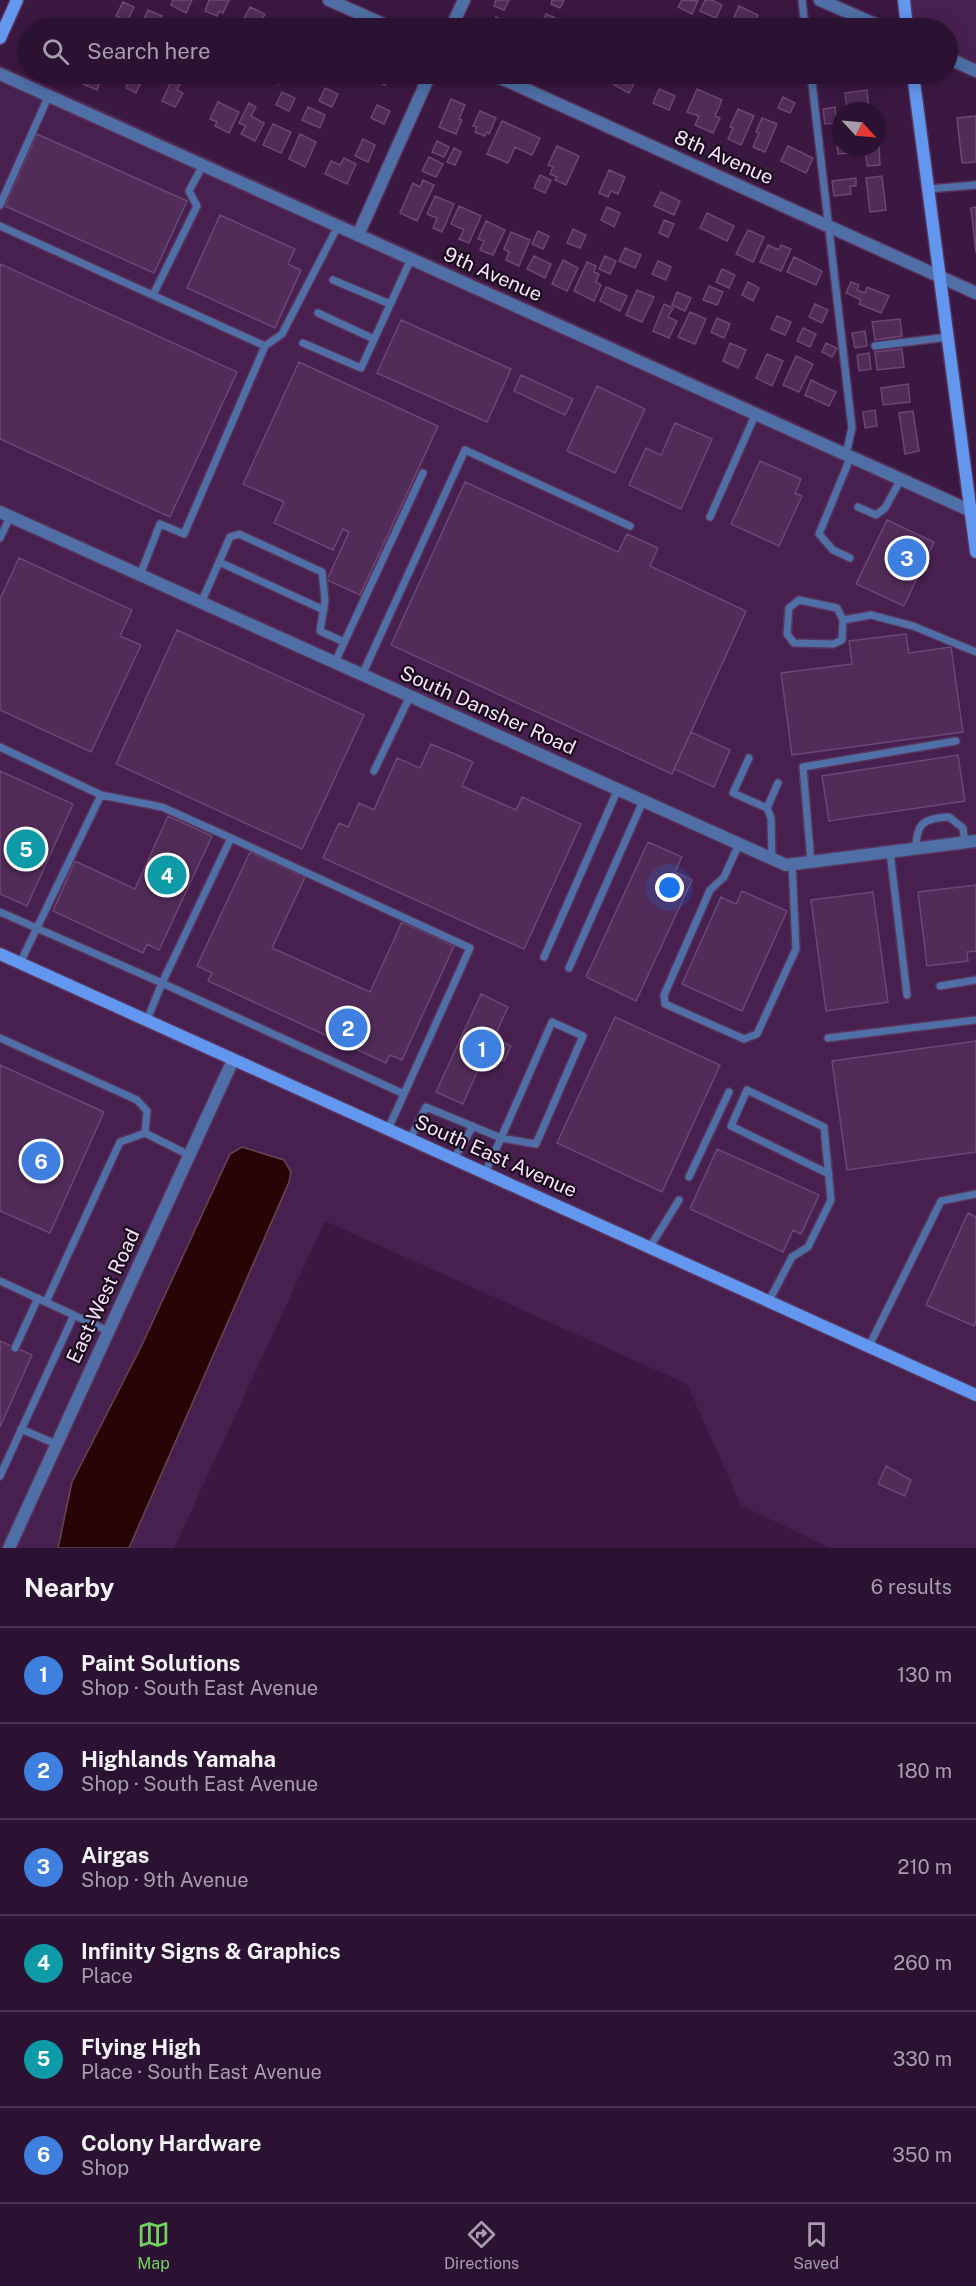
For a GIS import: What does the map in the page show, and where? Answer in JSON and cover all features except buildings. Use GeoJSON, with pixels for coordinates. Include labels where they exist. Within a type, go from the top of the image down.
{"type":"FeatureCollection","features":[{"type":"Feature","properties":{"kind":"main road"},"geometry":{"type":"LineString","coordinates":[[0,39],[17,0]]}},
{"type":"Feature","properties":{"kind":"main road"},"geometry":{"type":"LineString","coordinates":[[904,0],[906,18]]}},
{"type":"Feature","properties":{"kind":"main road"},"geometry":{"type":"LineString","coordinates":[[914,84],[976,552]]}},
{"type":"Feature","properties":{"kind":"main road","name":"South East Avenue"},"geometry":{"type":"LineString","coordinates":[[0,954],[976,1395]]}},
{"type":"Feature","properties":{"kind":"street"},"geometry":{"type":"LineString","coordinates":[[329,0],[370,18]]}},
{"type":"Feature","properties":{"kind":"street"},"geometry":{"type":"LineString","coordinates":[[456,18],[464,0]]}},
{"type":"Feature","properties":{"kind":"street"},"geometry":{"type":"LineString","coordinates":[[820,0],[861,18]]}},
{"type":"Feature","properties":{"kind":"street"},"geometry":{"type":"LineString","coordinates":[[958,62],[976,71]]}},
{"type":"Feature","properties":{"kind":"street","name":"9th Avenue"},"geometry":{"type":"LineString","coordinates":[[0,74],[18,82]]}},
{"type":"Feature","properties":{"kind":"street","name":"9th Avenue"},"geometry":{"type":"LineString","coordinates":[[23,84],[971,511]]}},
{"type":"Feature","properties":{"kind":"street"},"geometry":{"type":"LineString","coordinates":[[358,235],[426,84]]}},
{"type":"Feature","properties":{"kind":"street","name":"8th Avenue"},"geometry":{"type":"LineString","coordinates":[[514,84],[976,293]]}},
{"type":"Feature","properties":{"kind":"street","name":"South Dansher Road"},"geometry":{"type":"LineString","coordinates":[[5,514],[786,865],[970,842]]}},
{"type":"Feature","properties":{"kind":"street","name":"East-West Road"},"geometry":{"type":"LineString","coordinates":[[9,1548],[233,1060]]}},
{"type":"Feature","properties":{"kind":"lane"},"geometry":{"type":"LineString","coordinates":[[802,0],[804,18]]}},
{"type":"Feature","properties":{"kind":"lane"},"geometry":{"type":"LineString","coordinates":[[812,84],[852,428],[849,455],[819,534],[833,550],[850,558]]}},
{"type":"Feature","properties":{"kind":"lane"},"geometry":{"type":"LineString","coordinates":[[0,205],[49,95]]}},
{"type":"Feature","properties":{"kind":"lane"},"geometry":{"type":"LineString","coordinates":[[153,295],[196,206],[189,191],[202,165]]}},
{"type":"Feature","properties":{"kind":"lane"},"geometry":{"type":"LineString","coordinates":[[928,189],[976,184]]}},
{"type":"Feature","properties":{"kind":"lane"},"geometry":{"type":"LineString","coordinates":[[0,226],[265,346]]}},
{"type":"Feature","properties":{"kind":"lane"},"geometry":{"type":"LineString","coordinates":[[140,575],[160,524],[184,534],[265,346],[282,334],[338,226]]}},
{"type":"Feature","properties":{"kind":"lane"},"geometry":{"type":"LineString","coordinates":[[303,343],[361,368],[411,258]]}},
{"type":"Feature","properties":{"kind":"lane"},"geometry":{"type":"LineString","coordinates":[[333,279],[390,304]]}},
{"type":"Feature","properties":{"kind":"lane"},"geometry":{"type":"LineString","coordinates":[[318,313],[375,339]]}},
{"type":"Feature","properties":{"kind":"lane"},"geometry":{"type":"LineString","coordinates":[[874,346],[948,337]]}},
{"type":"Feature","properties":{"kind":"lane"},"geometry":{"type":"LineString","coordinates":[[710,517],[756,413]]}},
{"type":"Feature","properties":{"kind":"lane"},"geometry":{"type":"LineString","coordinates":[[362,675],[465,450],[630,526]]}},
{"type":"Feature","properties":{"kind":"lane"},"geometry":{"type":"LineString","coordinates":[[335,663],[423,473]]}},
{"type":"Feature","properties":{"kind":"lane"},"geometry":{"type":"LineString","coordinates":[[858,507],[876,514],[885,508],[901,479]]}},
{"type":"Feature","properties":{"kind":"lane"},"geometry":{"type":"LineString","coordinates":[[971,511],[976,499]]}},
{"type":"Feature","properties":{"kind":"lane"},"geometry":{"type":"LineString","coordinates":[[0,538],[5,514]]}},
{"type":"Feature","properties":{"kind":"lane"},"geometry":{"type":"LineString","coordinates":[[201,603],[230,537],[239,534],[322,572],[325,600],[320,631],[344,642]]}},
{"type":"Feature","properties":{"kind":"lane"},"geometry":{"type":"LineString","coordinates":[[219,562],[324,610]]}},
{"type":"Feature","properties":{"kind":"lane"},"geometry":{"type":"LineString","coordinates":[[799,600],[837,608],[843,620],[842,640],[833,644],[794,644],[787,634],[789,608],[799,600]]}},
{"type":"Feature","properties":{"kind":"lane"},"geometry":{"type":"LineString","coordinates":[[843,620],[871,615],[913,626],[976,652]]}},
{"type":"Feature","properties":{"kind":"lane"},"geometry":{"type":"LineString","coordinates":[[374,771],[410,696]]}},
{"type":"Feature","properties":{"kind":"lane"},"geometry":{"type":"LineString","coordinates":[[811,862],[803,767],[956,741]]}},
{"type":"Feature","properties":{"kind":"lane"},"geometry":{"type":"LineString","coordinates":[[0,747],[101,795],[162,807],[470,948],[388,1129]]}},
{"type":"Feature","properties":{"kind":"lane"},"geometry":{"type":"LineString","coordinates":[[749,758],[733,793],[767,808]]}},
{"type":"Feature","properties":{"kind":"lane"},"geometry":{"type":"LineString","coordinates":[[772,859],[771,819],[767,808],[778,783]]}},
{"type":"Feature","properties":{"kind":"lane"},"geometry":{"type":"LineString","coordinates":[[544,957],[618,789]]}},
{"type":"Feature","properties":{"kind":"lane"},"geometry":{"type":"LineString","coordinates":[[20,963],[101,795]]}},
{"type":"Feature","properties":{"kind":"lane"},"geometry":{"type":"LineString","coordinates":[[569,968],[643,801]]}},
{"type":"Feature","properties":{"kind":"lane"},"geometry":{"type":"LineString","coordinates":[[915,849],[916,832],[933,817],[949,817],[963,828],[970,842]]}},
{"type":"Feature","properties":{"kind":"lane"},"geometry":{"type":"LineString","coordinates":[[147,1020],[231,838]]}},
{"type":"Feature","properties":{"kind":"lane"},"geometry":{"type":"LineString","coordinates":[[739,844],[723,877],[710,890],[664,995],[665,1004],[744,1039],[757,1034],[796,949],[792,864]]}},
{"type":"Feature","properties":{"kind":"lane"},"geometry":{"type":"LineString","coordinates":[[890,852],[907,996]]}},
{"type":"Feature","properties":{"kind":"lane"},"geometry":{"type":"LineString","coordinates":[[0,912],[404,1094]]}},
{"type":"Feature","properties":{"kind":"lane"},"geometry":{"type":"LineString","coordinates":[[940,986],[976,980]]}},
{"type":"Feature","properties":{"kind":"lane"},"geometry":{"type":"LineString","coordinates":[[828,1038],[976,1020]]}},
{"type":"Feature","properties":{"kind":"lane"},"geometry":{"type":"LineString","coordinates":[[410,1139],[426,1107],[501,1138],[536,1143],[583,1036],[552,1022],[501,1138],[485,1173]]}},
{"type":"Feature","properties":{"kind":"lane"},"geometry":{"type":"LineString","coordinates":[[0,1038],[137,1100],[147,1111],[145,1133]]}},
{"type":"Feature","properties":{"kind":"lane"},"geometry":{"type":"LineString","coordinates":[[770,1301],[792,1257],[808,1247],[831,1200],[829,1174],[824,1127],[747,1090],[731,1126],[829,1174]]}},
{"type":"Feature","properties":{"kind":"lane"},"geometry":{"type":"LineString","coordinates":[[689,1177],[729,1092]]}},
{"type":"Feature","properties":{"kind":"lane"},"geometry":{"type":"LineString","coordinates":[[454,1159],[473,1126]]}},
{"type":"Feature","properties":{"kind":"lane"},"geometry":{"type":"LineString","coordinates":[[46,1302],[120,1142],[145,1133],[189,1155]]}},
{"type":"Feature","properties":{"kind":"lane"},"geometry":{"type":"LineString","coordinates":[[869,1346],[941,1201],[976,1194]]}},
{"type":"Feature","properties":{"kind":"lane"},"geometry":{"type":"LineString","coordinates":[[650,1247],[679,1200]]}},
{"type":"Feature","properties":{"kind":"lane"},"geometry":{"type":"LineString","coordinates":[[0,1281],[108,1331]]}},
{"type":"Feature","properties":{"kind":"lane"},"geometry":{"type":"LineString","coordinates":[[15,1348],[38,1299]]}},
{"type":"Feature","properties":{"kind":"lane"},"geometry":{"type":"LineString","coordinates":[[0,1476],[74,1316]]}},
{"type":"Feature","properties":{"kind":"lane"},"geometry":{"type":"LineString","coordinates":[[21,1429],[56,1444]]}},
{"type":"Feature","properties":{"kind":"shaded area"},"geometry":{"type":"Polygon","coordinates":[[[910,0],[976,0],[976,65],[958,56],[958,18],[913,18],[910,0]]]}},
{"type":"Feature","properties":{"kind":"shaded area"},"geometry":{"type":"Polygon","coordinates":[[[0,64],[18,72],[18,84],[44,84],[936,486],[976,512],[976,1548],[830,1548],[741,1505],[687,1384],[325,1221],[174,1548],[0,1548],[0,64]]]}},
{"type":"Feature","properties":{"kind":"shaded area"},"geometry":{"type":"Polygon","coordinates":[[[242,1147],[284,1160],[291,1172],[289,1182],[129,1548],[58,1548],[72,1482],[141,1347],[230,1154],[242,1147]]]}},
{"type":"Feature","properties":{"kind":"place","name":"Airgas"},"geometry":{"type":"Point","coordinates":[907,558]}},
{"type":"Feature","properties":{"kind":"place","name":"Flying High"},"geometry":{"type":"Point","coordinates":[26,849]}},
{"type":"Feature","properties":{"kind":"place","name":"Infinity Signs & Graphics"},"geometry":{"type":"Point","coordinates":[167,875]}},
{"type":"Feature","properties":{"kind":"place","name":"Highlands Yamaha"},"geometry":{"type":"Point","coordinates":[348,1028]}},
{"type":"Feature","properties":{"kind":"place","name":"Paint Solutions"},"geometry":{"type":"Point","coordinates":[482,1049]}},
{"type":"Feature","properties":{"kind":"place","name":"Colony Hardware"},"geometry":{"type":"Point","coordinates":[41,1161]}}]}
